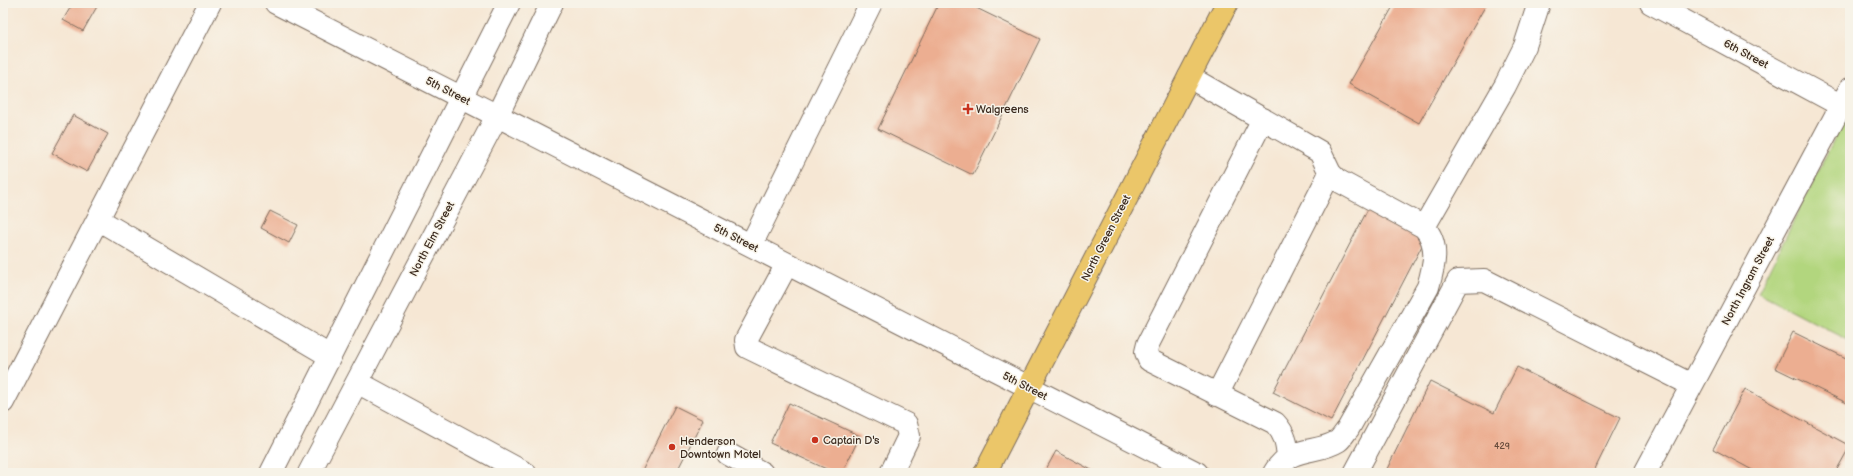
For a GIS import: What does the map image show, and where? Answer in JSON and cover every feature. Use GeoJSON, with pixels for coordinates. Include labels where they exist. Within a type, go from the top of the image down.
{"type":"FeatureCollection","features":[{"type":"Feature","properties":{"kind":"main road","name":"North Green Street"},"geometry":{"type":"LineString","coordinates":[[984,473],[1227,3]]}},
{"type":"Feature","properties":{"kind":"street"},"geometry":{"type":"LineString","coordinates":[[3,402],[99,220],[210,3]]}},
{"type":"Feature","properties":{"kind":"street","name":"5th Street"},"geometry":{"type":"LineString","coordinates":[[276,3],[1197,473]]}},
{"type":"Feature","properties":{"kind":"street"},"geometry":{"type":"LineString","coordinates":[[271,473],[509,3]]}},
{"type":"Feature","properties":{"kind":"street","name":"North Elm Street"},"geometry":{"type":"LineString","coordinates":[[309,473],[497,116],[552,3]]}},
{"type":"Feature","properties":{"kind":"street"},"geometry":{"type":"LineString","coordinates":[[751,245],[871,3]]}},
{"type":"Feature","properties":{"kind":"street"},"geometry":{"type":"LineString","coordinates":[[1424,227],[1505,86],[1525,46],[1539,3]]}},
{"type":"Feature","properties":{"kind":"street","name":"6th Street"},"geometry":{"type":"LineString","coordinates":[[1651,3],[1846,98]]}},
{"type":"Feature","properties":{"kind":"street"},"geometry":{"type":"LineString","coordinates":[[1189,77],[1320,152],[1330,173],[1337,180],[1424,227],[1430,234],[1434,245],[1434,264],[1428,287],[1348,429],[1338,440],[1299,452],[1281,465]]}},
{"type":"Feature","properties":{"kind":"street","name":"North Ingram Street"},"geometry":{"type":"LineString","coordinates":[[1644,473],[1846,98]]}},
{"type":"Feature","properties":{"kind":"street"},"geometry":{"type":"LineString","coordinates":[[1263,119],[1148,344],[1146,352],[1149,360],[1275,423],[1284,433],[1287,443],[1281,465]]}},
{"type":"Feature","properties":{"kind":"street"},"geometry":{"type":"LineString","coordinates":[[1217,395],[1330,173]]}},
{"type":"Feature","properties":{"kind":"street"},"geometry":{"type":"LineString","coordinates":[[99,220],[330,356]]}},
{"type":"Feature","properties":{"kind":"street"},"geometry":{"type":"LineString","coordinates":[[787,264],[746,340],[747,347],[906,424],[910,436],[891,473]]}},
{"type":"Feature","properties":{"kind":"street"},"geometry":{"type":"LineString","coordinates":[[1355,473],[1458,281],[1484,280],[1692,385]]}},
{"type":"Feature","properties":{"kind":"street"},"geometry":{"type":"LineString","coordinates":[[356,382],[525,473]]}},
{"type":"Feature","properties":{"kind":"street"},"geometry":{"type":"LineString","coordinates":[[728,454],[762,473]]}},
{"type":"Feature","properties":{"kind":"green space"},"geometry":{"type":"Polygon","coordinates":[[[1850,107],[1850,341],[1758,293],[1850,107]]]}},
{"type":"Feature","properties":{"kind":"building"},"geometry":{"type":"Polygon","coordinates":[[[73,3],[99,3],[83,31],[63,20],[73,3]]]}},
{"type":"Feature","properties":{"kind":"building"},"geometry":{"type":"Polygon","coordinates":[[[939,3],[966,3],[1040,39],[973,175],[878,129],[939,3]]]}},
{"type":"Feature","properties":{"kind":"building"},"geometry":{"type":"Polygon","coordinates":[[[1395,3],[1487,3],[1419,123],[1349,84],[1395,3]]]}},
{"type":"Feature","properties":{"kind":"building"},"geometry":{"type":"Polygon","coordinates":[[[73,115],[108,134],[87,172],[52,153],[73,115]]]}},
{"type":"Feature","properties":{"kind":"building"},"geometry":{"type":"Polygon","coordinates":[[[1368,209],[1426,238],[1331,421],[1273,392],[1368,209]]]}},
{"type":"Feature","properties":{"kind":"building"},"geometry":{"type":"Polygon","coordinates":[[[270,211],[298,225],[289,243],[261,228],[270,211]]]}},
{"type":"Feature","properties":{"kind":"building"},"geometry":{"type":"Polygon","coordinates":[[[1793,332],[1850,360],[1849,404],[1775,368],[1793,332]]]}},
{"type":"Feature","properties":{"kind":"building"},"geometry":{"type":"Polygon","coordinates":[[[1517,367],[1620,418],[1593,473],[1385,473],[1430,381],[1494,413],[1517,367]]]}},
{"type":"Feature","properties":{"kind":"building"},"geometry":{"type":"Polygon","coordinates":[[[1745,389],[1850,446],[1835,473],[1758,473],[1713,449],[1745,389]]]}},
{"type":"Feature","properties":{"kind":"building","name":"Captain D's"},"geometry":{"type":"Polygon","coordinates":[[[789,403],[860,436],[842,473],[835,473],[770,443],[789,403]]]}},
{"type":"Feature","properties":{"kind":"building","name":"Henderson Downtown Motel"},"geometry":{"type":"Polygon","coordinates":[[[675,406],[703,420],[676,473],[641,473],[675,406]]]}},
{"type":"Feature","properties":{"kind":"building"},"geometry":{"type":"Polygon","coordinates":[[[1056,451],[1097,473],[1044,473],[1056,451]]]}},
{"type":"Feature","properties":{"kind":"place","name":"Walgreens"},"geometry":{"type":"Point","coordinates":[968,109]}},
{"type":"Feature","properties":{"kind":"place","name":"Captain D's"},"geometry":{"type":"Point","coordinates":[815,440]}},
{"type":"Feature","properties":{"kind":"place","name":"Henderson Downtown Motel"},"geometry":{"type":"Point","coordinates":[672,447]}}]}
